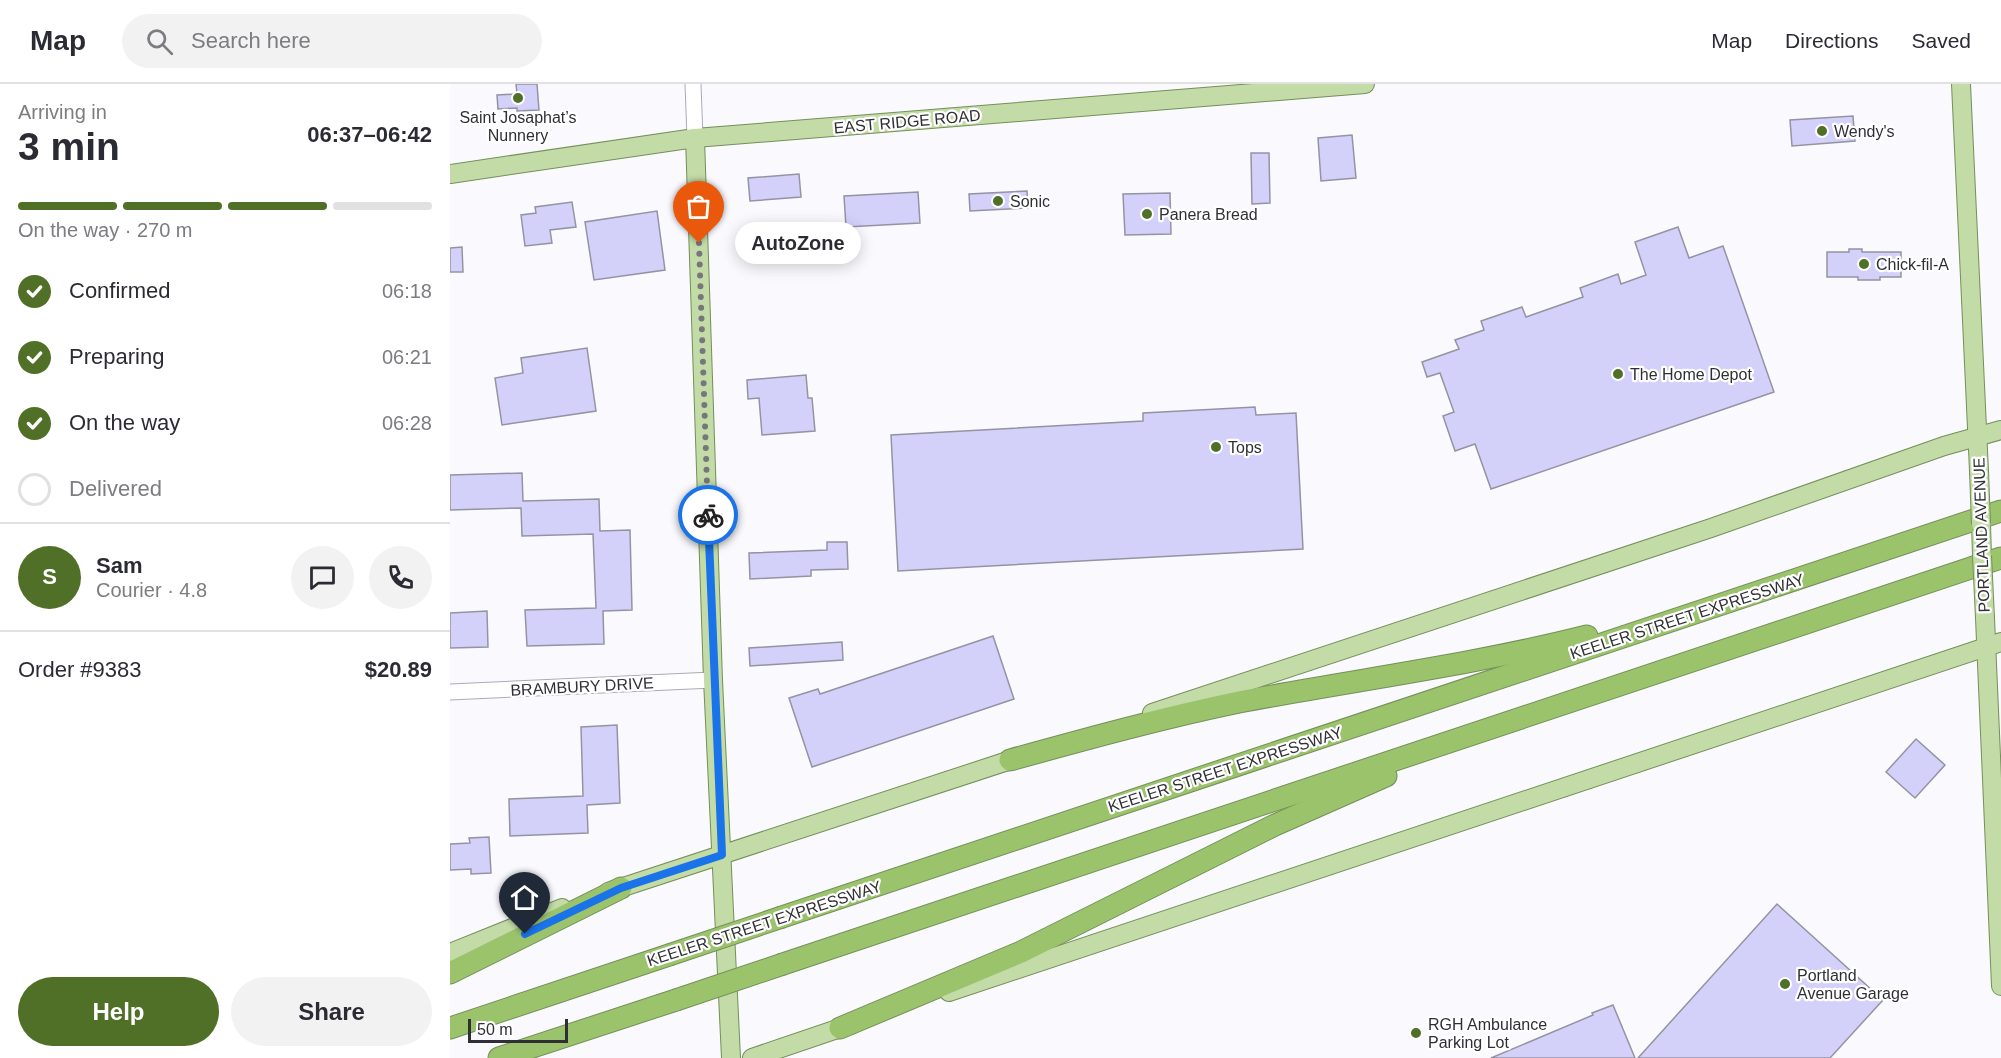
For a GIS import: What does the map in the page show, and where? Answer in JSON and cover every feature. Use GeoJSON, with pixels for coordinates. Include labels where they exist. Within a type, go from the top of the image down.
{"type":"FeatureCollection","features":[{"type":"Feature","properties":{"kind":"highway","name":"KEELER STREET EXPRESSWAY"},"geometry":{"type":"LineString","coordinates":[[450,1028],[2001,512]]}},
{"type":"Feature","properties":{"kind":"highway"},"geometry":{"type":"LineString","coordinates":[[499,1058],[2001,558]]}},
{"type":"Feature","properties":{"kind":"highway"},"geometry":{"type":"LineString","coordinates":[[1010,760],[1215,707],[1540,647],[1787,582]]}},
{"type":"Feature","properties":{"kind":"highway"},"geometry":{"type":"LineString","coordinates":[[840,1028],[1021,952],[1334,797],[1414,764],[1646,676]]}},
{"type":"Feature","properties":{"kind":"highway"},"geometry":{"type":"LineString","coordinates":[[450,973],[621,888]]}},
{"type":"Feature","properties":{"kind":"main road","name":"EAST RIDGE ROAD"},"geometry":{"type":"LineString","coordinates":[[450,174],[695,138],[1365,84]]}},
{"type":"Feature","properties":{"kind":"main road","name":"PORTLAND AVENUE"},"geometry":{"type":"LineString","coordinates":[[1961,84],[1985,618],[1993,645],[2001,986]]}},
{"type":"Feature","properties":{"kind":"main road"},"geometry":{"type":"LineString","coordinates":[[695,138],[713,680],[731,1058]]}},
{"type":"Feature","properties":{"kind":"main road"},"geometry":{"type":"LineString","coordinates":[[450,953],[528,921],[621,888],[1711,528],[1977,436],[2001,430]]}},
{"type":"Feature","properties":{"kind":"main road"},"geometry":{"type":"LineString","coordinates":[[752,1058],[1993,645]]}},
{"type":"Feature","properties":{"kind":"street"},"geometry":{"type":"LineString","coordinates":[[693,84],[695,138]]}},
{"type":"Feature","properties":{"kind":"street","name":"BRAMBURY DRIVE"},"geometry":{"type":"LineString","coordinates":[[450,692],[713,680]]}},
{"type":"Feature","properties":{"kind":"building","name":"Saint Josaphat’s Nunnery"},"geometry":{"type":"Polygon","coordinates":[[[516,84],[537,84],[539,110],[498,109],[497,95],[517,94],[516,84]]]}},
{"type":"Feature","properties":{"kind":"building","name":"Wendy's"},"geometry":{"type":"Polygon","coordinates":[[[1853,116],[1855,141],[1792,146],[1790,120],[1853,116]]]}},
{"type":"Feature","properties":{"kind":"building"},"geometry":{"type":"Polygon","coordinates":[[[1352,135],[1356,178],[1321,181],[1318,138],[1352,135]]]}},
{"type":"Feature","properties":{"kind":"building"},"geometry":{"type":"Polygon","coordinates":[[[1251,153],[1269,153],[1270,203],[1252,204],[1251,153]]]}},
{"type":"Feature","properties":{"kind":"building"},"geometry":{"type":"Polygon","coordinates":[[[799,174],[801,197],[750,201],[748,178],[799,174]]]}},
{"type":"Feature","properties":{"kind":"building","name":"Sonic"},"geometry":{"type":"Polygon","coordinates":[[[1027,191],[1028,208],[970,211],[969,194],[1027,191]]]}},
{"type":"Feature","properties":{"kind":"building"},"geometry":{"type":"Polygon","coordinates":[[[918,192],[920,223],[846,227],[844,196],[918,192]]]}},
{"type":"Feature","properties":{"kind":"building","name":"Panera Bread"},"geometry":{"type":"Polygon","coordinates":[[[1170,193],[1171,234],[1125,235],[1123,194],[1170,193]]]}},
{"type":"Feature","properties":{"kind":"building"},"geometry":{"type":"Polygon","coordinates":[[[572,202],[576,227],[550,230],[552,243],[525,246],[521,215],[536,213],[535,207],[572,202]]]}},
{"type":"Feature","properties":{"kind":"building"},"geometry":{"type":"Polygon","coordinates":[[[657,211],[665,270],[594,280],[585,222],[657,211]]]}},
{"type":"Feature","properties":{"kind":"building","name":"The Home Depot"},"geometry":{"type":"Polygon","coordinates":[[[1678,227],[1689,258],[1723,246],[1774,392],[1491,489],[1475,444],[1455,451],[1443,416],[1454,412],[1440,373],[1427,377],[1422,362],[1459,349],[1455,340],[1484,330],[1481,321],[1522,307],[1526,317],[1583,297],[1580,288],[1618,274],[1621,284],[1646,275],[1635,242],[1678,227]]]}},
{"type":"Feature","properties":{"kind":"building"},"geometry":{"type":"Polygon","coordinates":[[[799,231],[801,251],[761,254],[759,234],[799,231]]]}},
{"type":"Feature","properties":{"kind":"building"},"geometry":{"type":"Polygon","coordinates":[[[462,247],[463,272],[450,272],[450,248],[462,247]]]}},
{"type":"Feature","properties":{"kind":"building","name":"Chick-fil-A"},"geometry":{"type":"Polygon","coordinates":[[[1849,249],[1862,249],[1862,252],[1901,252],[1901,277],[1858,280],[1858,277],[1827,277],[1827,252],[1849,252],[1849,249]]]}},
{"type":"Feature","properties":{"kind":"building"},"geometry":{"type":"Polygon","coordinates":[[[587,348],[596,411],[502,425],[495,378],[523,373],[521,358],[587,348]]]}},
{"type":"Feature","properties":{"kind":"building"},"geometry":{"type":"Polygon","coordinates":[[[806,375],[808,398],[812,398],[815,431],[762,435],[759,398],[748,399],[747,380],[806,375]]]}},
{"type":"Feature","properties":{"kind":"building"},"geometry":{"type":"Polygon","coordinates":[[[1255,407],[1256,415],[1296,413],[1303,549],[898,571],[891,435],[1143,421],[1143,413],[1255,407]]]}},
{"type":"Feature","properties":{"kind":"building"},"geometry":{"type":"Polygon","coordinates":[[[522,473],[523,501],[599,499],[600,531],[630,530],[632,610],[603,611],[604,644],[527,646],[525,610],[596,608],[593,534],[522,536],[521,508],[450,510],[450,475],[522,473]]]}},
{"type":"Feature","properties":{"kind":"building"},"geometry":{"type":"Polygon","coordinates":[[[827,542],[847,542],[848,569],[811,570],[811,576],[750,579],[749,553],[827,550],[827,542]]]}},
{"type":"Feature","properties":{"kind":"building"},"geometry":{"type":"Polygon","coordinates":[[[487,611],[488,647],[450,648],[450,613],[487,611]]]}},
{"type":"Feature","properties":{"kind":"building"},"geometry":{"type":"Polygon","coordinates":[[[993,636],[1014,699],[812,767],[789,698],[818,689],[820,694],[993,636]]]}},
{"type":"Feature","properties":{"kind":"building"},"geometry":{"type":"Polygon","coordinates":[[[842,642],[843,660],[750,666],[749,648],[842,642]]]}},
{"type":"Feature","properties":{"kind":"building"},"geometry":{"type":"Polygon","coordinates":[[[617,725],[620,803],[587,805],[588,833],[510,836],[509,799],[583,796],[581,727],[617,725]]]}},
{"type":"Feature","properties":{"kind":"building"},"geometry":{"type":"Polygon","coordinates":[[[1916,739],[1945,765],[1915,798],[1886,772],[1916,739]]]}},
{"type":"Feature","properties":{"kind":"building"},"geometry":{"type":"Polygon","coordinates":[[[489,837],[491,873],[471,874],[471,869],[450,870],[450,844],[470,843],[469,838],[489,837]]]}},
{"type":"Feature","properties":{"kind":"building","name":"Portland Avenue Garage"},"geometry":{"type":"Polygon","coordinates":[[[1777,904],[1883,1000],[1830,1058],[1638,1058],[1777,904]]]}},
{"type":"Feature","properties":{"kind":"building"},"geometry":{"type":"Polygon","coordinates":[[[1613,1005],[1635,1058],[1491,1058],[1593,1015],[1592,1013],[1613,1005]]]}},
{"type":"Feature","properties":{"kind":"way so far"},"geometry":{"type":"LineString","coordinates":[[699,243],[708,515]]}},
{"type":"Feature","properties":{"kind":"place","name":"Saint Josaphat’s Nunnery"},"geometry":{"type":"Point","coordinates":[518,98]}},
{"type":"Feature","properties":{"kind":"place","name":"Wendy's"},"geometry":{"type":"Point","coordinates":[1822,131]}},
{"type":"Feature","properties":{"kind":"place","name":"Sonic"},"geometry":{"type":"Point","coordinates":[998,201]}},
{"type":"Feature","properties":{"kind":"place","name":"Panera Bread"},"geometry":{"type":"Point","coordinates":[1147,214]}},
{"type":"Feature","properties":{"kind":"place","name":"AutoZone"},"geometry":{"type":"Point","coordinates":[699,243]}},
{"type":"Feature","properties":{"kind":"place","name":"Chick-fil-A"},"geometry":{"type":"Point","coordinates":[1864,264]}},
{"type":"Feature","properties":{"kind":"place","name":"The Home Depot"},"geometry":{"type":"Point","coordinates":[1618,374]}},
{"type":"Feature","properties":{"kind":"place","name":"Tops"},"geometry":{"type":"Point","coordinates":[1216,447]}},
{"type":"Feature","properties":{"kind":"place","name":"Portland Avenue Garage"},"geometry":{"type":"Point","coordinates":[1785,984]}},
{"type":"Feature","properties":{"kind":"place","name":"RGH Ambulance Parking Lot"},"geometry":{"type":"Point","coordinates":[1416,1033]}},
{"type":"Feature","properties":{"kind":"route"},"geometry":{"type":"LineString","coordinates":[[525,934],[621,888],[722,855],[708,515]]}}]}
